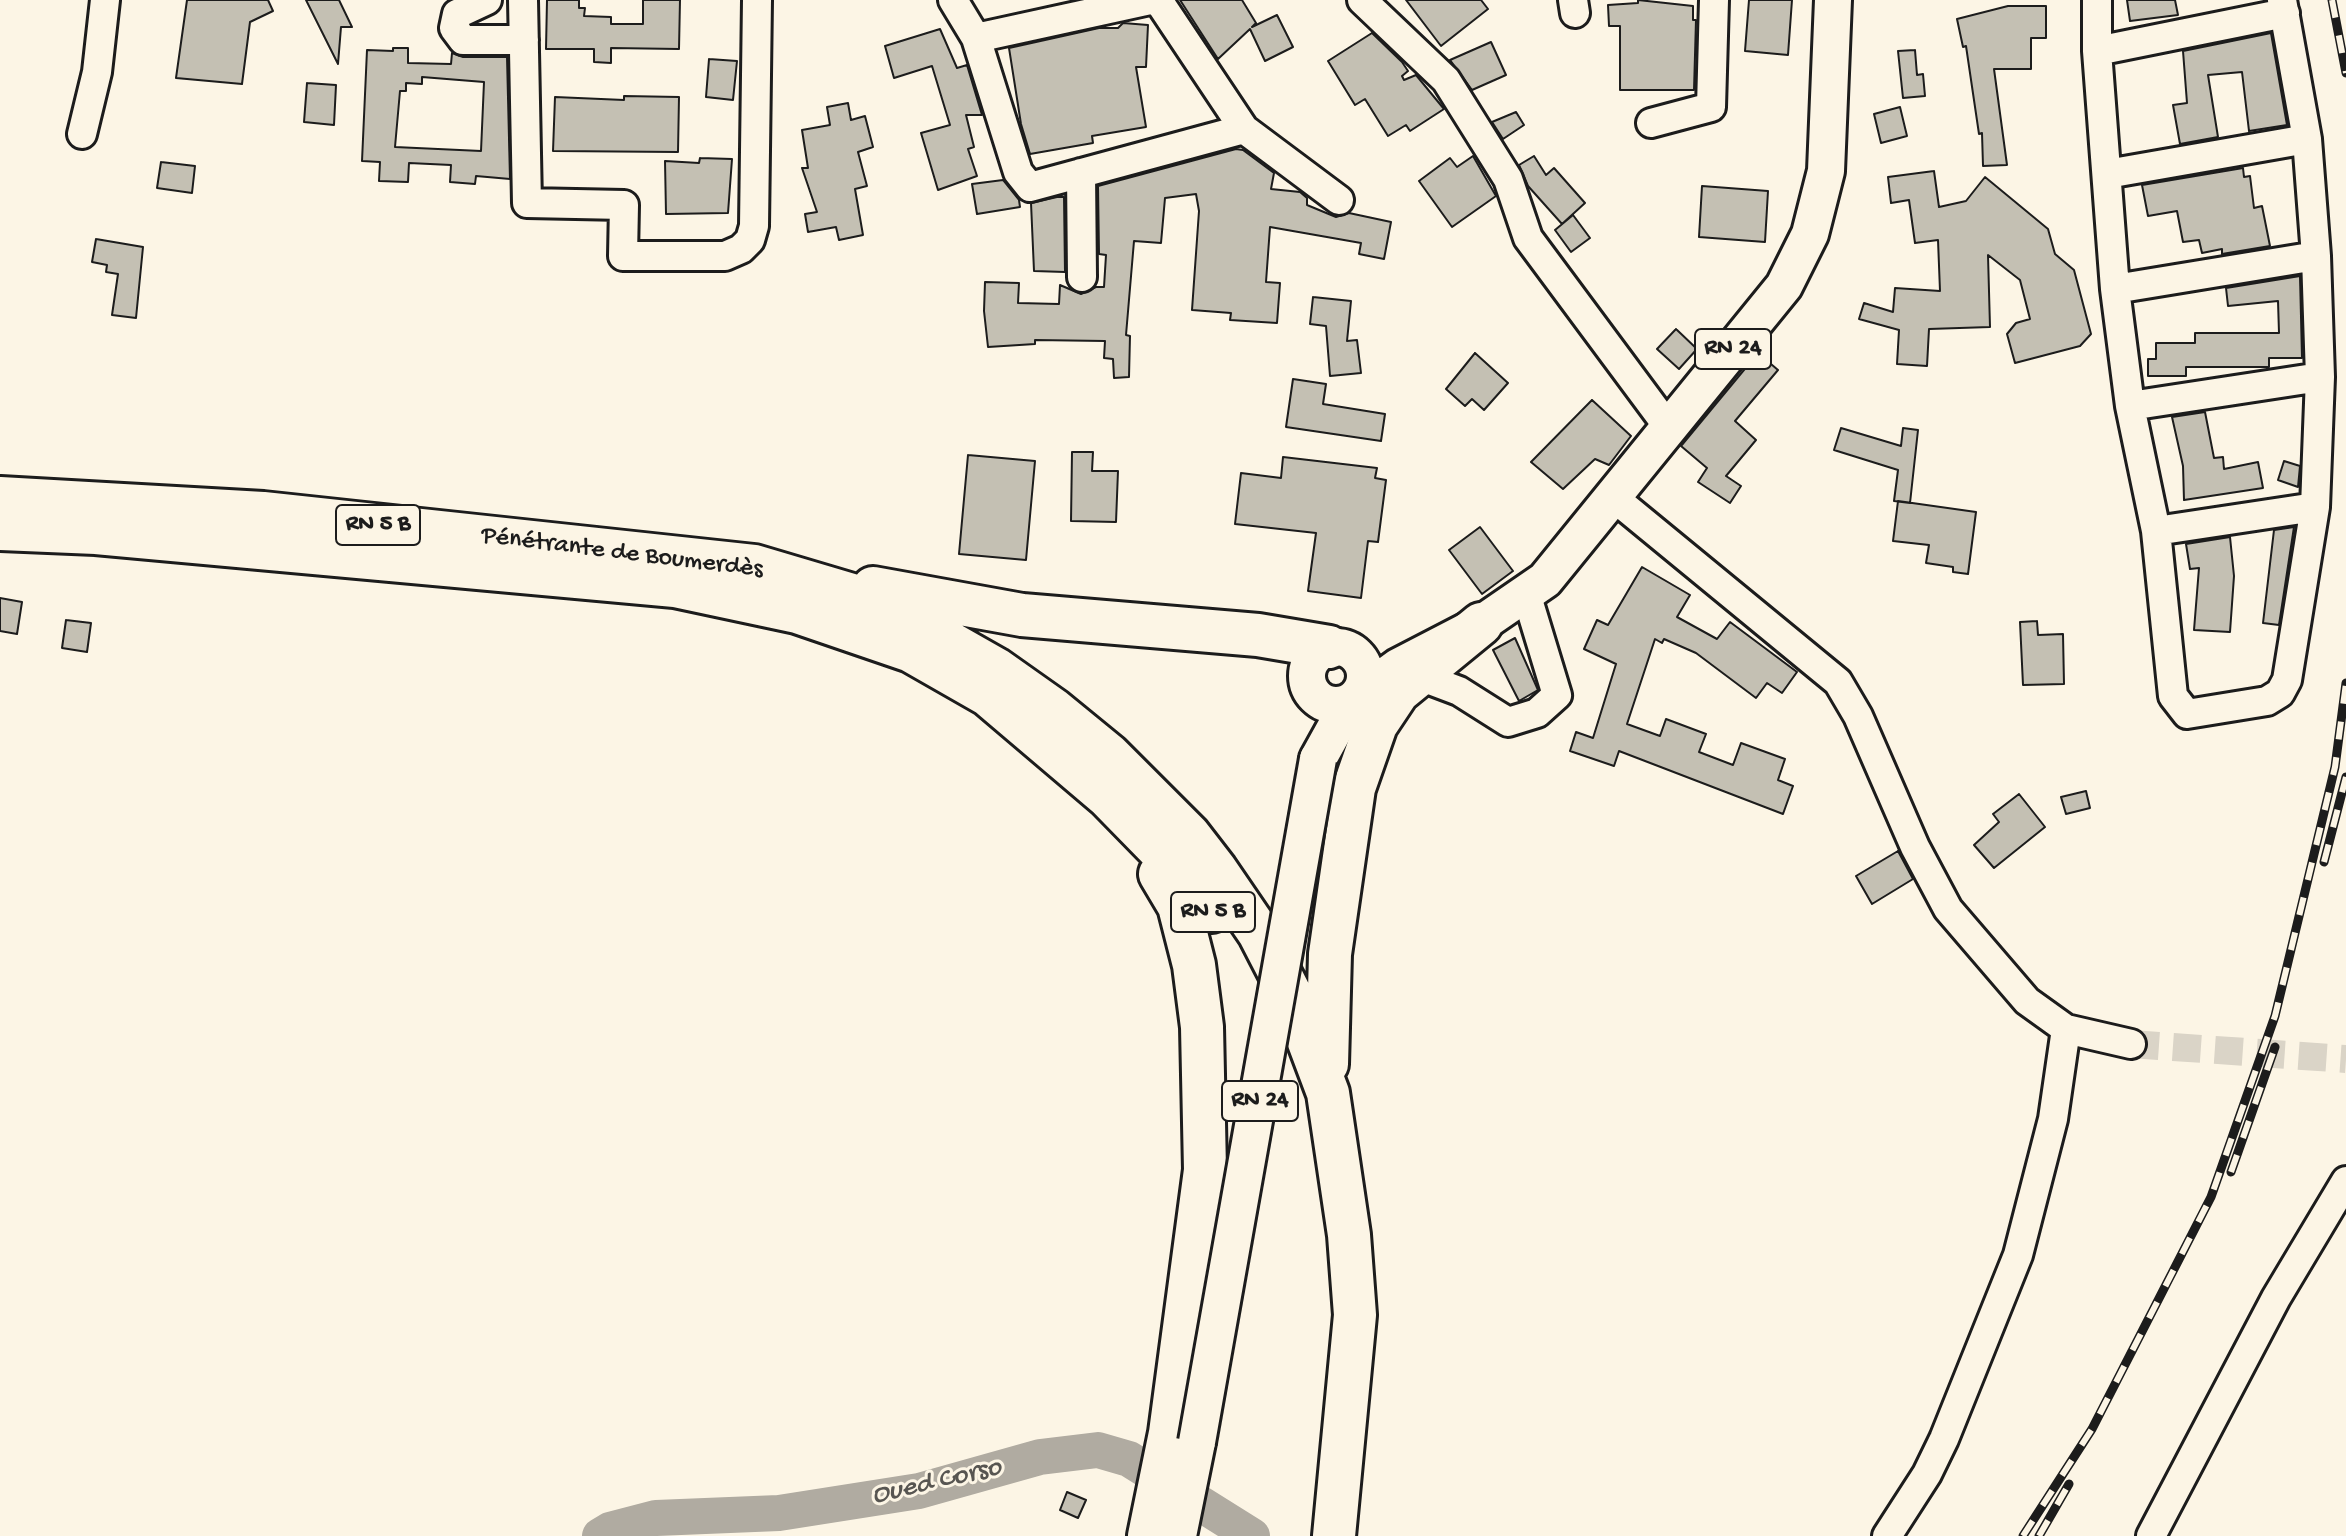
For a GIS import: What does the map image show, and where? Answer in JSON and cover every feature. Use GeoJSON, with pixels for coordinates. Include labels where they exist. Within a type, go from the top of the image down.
{"type":"FeatureCollection","features":[{"type":"Feature","properties":{"kind":"highway","name":"Pénétrante de Boumerdès"},"geometry":{"type":"LineString","coordinates":[[0,498],[263,513],[754,566],[855,596],[922,627],[996,669],[1109,755],[1189,835],[1259,933],[1292,997],[1328,1093],[1349,1235],[1355,1315],[1334,1536]]}},
{"type":"Feature","properties":{"kind":"highway","name":"Pénétrante de Boumerdès"},"geometry":{"type":"LineString","coordinates":[[0,529],[143,537],[675,586],[797,612],[885,641],[911,651],[988,695],[1108,797],[1197,888],[1243,960],[1286,1053],[1313,1148],[1328,1238],[1330,1377],[1314,1536]]}},
{"type":"Feature","properties":{"kind":"highway"},"geometry":{"type":"LineString","coordinates":[[754,566],[1022,615],[1258,635],[1330,659]]}},
{"type":"Feature","properties":{"kind":"highway"},"geometry":{"type":"LineString","coordinates":[[1328,1093],[1330,954],[1354,788],[1376,725],[1408,671],[1481,624]]}},
{"type":"Feature","properties":{"kind":"highway"},"geometry":{"type":"LineString","coordinates":[[988,695],[1138,847],[1164,879],[1189,934],[1202,1027],[1205,1170],[1170,1433],[1169,1531]]}},
{"type":"Feature","properties":{"kind":"main road","name":"RN 24"},"geometry":{"type":"LineString","coordinates":[[1481,624],[1545,580],[1784,286],[1810,234],[1826,171],[1833,0]]}},
{"type":"Feature","properties":{"kind":"main road"},"geometry":{"type":"LineString","coordinates":[[1330,659],[1481,624]]}},
{"type":"Feature","properties":{"kind":"main road"},"geometry":{"type":"LineString","coordinates":[[1330,659],[1315,697],[1324,703],[1349,703],[1408,671]]}},
{"type":"Feature","properties":{"kind":"main road"},"geometry":{"type":"LineString","coordinates":[[1318,759],[1349,703],[1363,688],[1366,674],[1330,659]]}},
{"type":"Feature","properties":{"kind":"main road"},"geometry":{"type":"LineString","coordinates":[[1318,759],[1330,659]]}},
{"type":"Feature","properties":{"kind":"main road","name":"RN 24"},"geometry":{"type":"LineString","coordinates":[[1169,1531],[1266,1067],[1318,759]]}},
{"type":"Feature","properties":{"kind":"street"},"geometry":{"type":"LineString","coordinates":[[82,134],[97,72],[105,0]]}},
{"type":"Feature","properties":{"kind":"street"},"geometry":{"type":"LineString","coordinates":[[487,0],[457,14],[454,28],[463,40],[524,40]]}},
{"type":"Feature","properties":{"kind":"street"},"geometry":{"type":"LineString","coordinates":[[523,0],[527,203],[624,205],[623,256],[725,256],[741,249],[750,240],[754,226],[757,0]]}},
{"type":"Feature","properties":{"kind":"street"},"geometry":{"type":"LineString","coordinates":[[953,0],[976,38],[1022,182],[1030,187],[1244,129]]}},
{"type":"Feature","properties":{"kind":"street"},"geometry":{"type":"LineString","coordinates":[[976,38],[1150,0]]}},
{"type":"Feature","properties":{"kind":"street"},"geometry":{"type":"LineString","coordinates":[[1158,0],[1244,129],[1339,200]]}},
{"type":"Feature","properties":{"kind":"street"},"geometry":{"type":"LineString","coordinates":[[1362,0],[1446,80],[1508,179],[1528,238],[1669,428]]}},
{"type":"Feature","properties":{"kind":"street"},"geometry":{"type":"LineString","coordinates":[[1651,123],[1711,107],[1714,0]]}},
{"type":"Feature","properties":{"kind":"street"},"geometry":{"type":"LineString","coordinates":[[2097,0],[2097,51],[2115,289],[2130,406],[2156,531],[2173,696],[2187,714],[2267,701],[2280,693],[2287,680],[2315,507],[2320,377],[2316,256],[2307,139],[2283,7],[2097,51]]}},
{"type":"Feature","properties":{"kind":"street"},"geometry":{"type":"LineString","coordinates":[[2107,174],[2307,139]]}},
{"type":"Feature","properties":{"kind":"street"},"geometry":{"type":"LineString","coordinates":[[1081,173],[1082,277]]}},
{"type":"Feature","properties":{"kind":"street"},"geometry":{"type":"LineString","coordinates":[[2115,289],[2316,256]]}},
{"type":"Feature","properties":{"kind":"street"},"geometry":{"type":"LineString","coordinates":[[2130,406],[2320,377]]}},
{"type":"Feature","properties":{"kind":"street"},"geometry":{"type":"LineString","coordinates":[[1613,497],[1838,682],[1858,716],[1915,847],[1948,909],[2027,1001],[2066,1029],[2131,1044]]}},
{"type":"Feature","properties":{"kind":"street"},"geometry":{"type":"LineString","coordinates":[[2156,531],[2315,507]]}},
{"type":"Feature","properties":{"kind":"street"},"geometry":{"type":"LineString","coordinates":[[1408,671],[1459,691],[1508,722],[1537,713],[1557,695],[1526,593]]}},
{"type":"Feature","properties":{"kind":"street"},"geometry":{"type":"LineString","coordinates":[[1887,1536],[1927,1474],[1944,1439],[2018,1255],[2053,1119],[2066,1029]]}},
{"type":"Feature","properties":{"kind":"street"},"geometry":{"type":"LineString","coordinates":[[2151,1536],[2276,1298],[2346,1181]]}},
{"type":"Feature","properties":{"kind":"building"},"geometry":{"type":"Polygon","coordinates":[[[187,0],[268,0],[273,11],[250,22],[242,84],[176,78],[187,0]]]}},
{"type":"Feature","properties":{"kind":"building"},"geometry":{"type":"Polygon","coordinates":[[[306,0],[339,0],[352,27],[341,27],[338,64],[306,0]]]}},
{"type":"Feature","properties":{"kind":"building"},"geometry":{"type":"Polygon","coordinates":[[[547,0],[579,0],[579,8],[585,8],[584,16],[611,17],[611,24],[643,24],[643,0],[680,0],[679,49],[611,48],[611,63],[594,62],[594,49],[546,49],[547,0]]]}},
{"type":"Feature","properties":{"kind":"building"},"geometry":{"type":"Polygon","coordinates":[[[1180,0],[1242,0],[1256,23],[1252,27],[1277,15],[1293,47],[1265,61],[1250,29],[1218,59],[1180,0]]]}},
{"type":"Feature","properties":{"kind":"building"},"geometry":{"type":"Polygon","coordinates":[[[1406,0],[1481,0],[1488,9],[1441,46],[1406,0]]]}},
{"type":"Feature","properties":{"kind":"building"},"geometry":{"type":"Polygon","coordinates":[[[1638,0],[1693,6],[1693,20],[1696,20],[1694,90],[1620,90],[1620,26],[1609,26],[1608,5],[1638,3],[1638,0]]]}},
{"type":"Feature","properties":{"kind":"building"},"geometry":{"type":"Polygon","coordinates":[[[1749,0],[1792,0],[1788,55],[1745,51],[1749,0]]]}},
{"type":"Feature","properties":{"kind":"building"},"geometry":{"type":"Polygon","coordinates":[[[2127,0],[2175,0],[2178,15],[2130,21],[2127,0]]]}},
{"type":"Feature","properties":{"kind":"building"},"geometry":{"type":"Polygon","coordinates":[[[2008,6],[2046,6],[2046,38],[2031,38],[2031,69],[1994,69],[2007,165],[1983,166],[1982,133],[1979,134],[1966,46],[1963,47],[1957,19],[2008,6]]]}},
{"type":"Feature","properties":{"kind":"building"},"geometry":{"type":"Polygon","coordinates":[[[1123,23],[1148,25],[1146,67],[1136,67],[1146,127],[1092,136],[1093,143],[1030,154],[1021,124],[1009,48],[1099,28],[1118,28],[1123,23]]]}},
{"type":"Feature","properties":{"kind":"building"},"geometry":{"type":"Polygon","coordinates":[[[940,29],[957,68],[967,65],[982,115],[966,115],[974,147],[968,149],[977,176],[938,190],[921,133],[950,125],[932,66],[894,78],[885,46],[940,29]]]}},
{"type":"Feature","properties":{"kind":"building"},"geometry":{"type":"Polygon","coordinates":[[[1372,33],[1402,62],[1408,71],[1402,76],[1404,80],[1416,75],[1444,109],[1410,131],[1406,125],[1388,136],[1365,99],[1355,105],[1328,61],[1372,33]]]}},
{"type":"Feature","properties":{"kind":"building"},"geometry":{"type":"Polygon","coordinates":[[[2271,33],[2287,125],[2249,131],[2242,72],[2208,75],[2218,137],[2180,144],[2173,105],[2187,103],[2183,51],[2271,33]]]}},
{"type":"Feature","properties":{"kind":"building"},"geometry":{"type":"Polygon","coordinates":[[[1491,42],[1506,75],[1472,90],[1450,60],[1491,42]]]}},
{"type":"Feature","properties":{"kind":"building"},"geometry":{"type":"Polygon","coordinates":[[[393,48],[408,48],[408,63],[451,64],[452,53],[463,57],[507,57],[510,179],[476,176],[475,184],[450,182],[451,165],[409,163],[408,182],[379,181],[380,162],[362,161],[367,50],[393,51],[393,48]],[[422,77],[422,84],[406,83],[406,91],[400,91],[395,147],[481,151],[484,82],[422,77]]]}},
{"type":"Feature","properties":{"kind":"building"},"geometry":{"type":"Polygon","coordinates":[[[1915,50],[1917,75],[1923,74],[1925,96],[1903,98],[1898,51],[1915,50]]]}},
{"type":"Feature","properties":{"kind":"building"},"geometry":{"type":"Polygon","coordinates":[[[709,59],[737,61],[733,100],[706,97],[709,59]]]}},
{"type":"Feature","properties":{"kind":"building"},"geometry":{"type":"Polygon","coordinates":[[[307,83],[336,85],[334,125],[304,122],[307,83]]]}},
{"type":"Feature","properties":{"kind":"building"},"geometry":{"type":"Polygon","coordinates":[[[624,96],[679,97],[678,152],[553,151],[555,97],[624,100],[624,96]]]}},
{"type":"Feature","properties":{"kind":"building"},"geometry":{"type":"Polygon","coordinates":[[[848,103],[851,120],[865,116],[873,147],[858,152],[867,186],[855,189],[863,235],[839,240],[836,227],[808,232],[805,214],[817,212],[802,168],[808,168],[802,130],[830,125],[827,107],[848,103]]]}},
{"type":"Feature","properties":{"kind":"building"},"geometry":{"type":"Polygon","coordinates":[[[1900,107],[1907,136],[1881,143],[1874,114],[1900,107]]]}},
{"type":"Feature","properties":{"kind":"building"},"geometry":{"type":"Polygon","coordinates":[[[1516,112],[1524,125],[1503,139],[1492,122],[1516,112]]]}},
{"type":"Feature","properties":{"kind":"building"},"geometry":{"type":"Polygon","coordinates":[[[1236,149],[1243,150],[1274,173],[1271,189],[1300,192],[1307,198],[1307,205],[1336,217],[1349,213],[1391,222],[1384,259],[1359,254],[1361,243],[1270,227],[1266,282],[1280,283],[1277,323],[1230,320],[1231,313],[1192,310],[1199,211],[1196,194],[1165,198],[1161,243],[1134,241],[1126,335],[1130,336],[1129,377],[1114,378],[1113,359],[1104,358],[1105,341],[1035,340],[1035,344],[988,347],[985,282],[1019,283],[1018,303],[1059,304],[1060,285],[1081,294],[1104,287],[1106,255],[1099,254],[1098,186],[1236,149]]]}},
{"type":"Feature","properties":{"kind":"building"},"geometry":{"type":"Polygon","coordinates":[[[1473,156],[1496,196],[1452,227],[1419,181],[1450,158],[1457,167],[1473,156]]]}},
{"type":"Feature","properties":{"kind":"building"},"geometry":{"type":"Polygon","coordinates":[[[1534,156],[1546,175],[1554,168],[1585,203],[1562,224],[1528,186],[1519,165],[1534,156]]]}},
{"type":"Feature","properties":{"kind":"building"},"geometry":{"type":"Polygon","coordinates":[[[700,158],[732,159],[728,213],[666,214],[665,161],[699,163],[700,158]]]}},
{"type":"Feature","properties":{"kind":"building"},"geometry":{"type":"Polygon","coordinates":[[[161,162],[195,166],[192,193],[157,188],[161,162]]]}},
{"type":"Feature","properties":{"kind":"building"},"geometry":{"type":"Polygon","coordinates":[[[2243,168],[2244,177],[2250,176],[2254,208],[2262,206],[2270,246],[2222,254],[2222,249],[2202,253],[2199,240],[2183,242],[2177,211],[2148,216],[2142,185],[2243,168]]]}},
{"type":"Feature","properties":{"kind":"building"},"geometry":{"type":"Polygon","coordinates":[[[1934,171],[1939,207],[1966,201],[1985,177],[2048,229],[2055,254],[2074,270],[2091,334],[2080,346],[2015,363],[2007,334],[2016,323],[2030,319],[2020,280],[1988,255],[1990,327],[1929,329],[1927,366],[1897,364],[1899,330],[1859,319],[1864,303],[1893,312],[1895,288],[1940,291],[1938,240],[1915,243],[1909,200],[1891,203],[1888,177],[1934,171]]]}},
{"type":"Feature","properties":{"kind":"building"},"geometry":{"type":"Polygon","coordinates":[[[1003,180],[1019,200],[1020,207],[977,214],[972,184],[1003,180]]]}},
{"type":"Feature","properties":{"kind":"building"},"geometry":{"type":"Polygon","coordinates":[[[1702,186],[1768,191],[1765,242],[1699,237],[1702,186]]]}},
{"type":"Feature","properties":{"kind":"building"},"geometry":{"type":"Polygon","coordinates":[[[1064,197],[1065,272],[1034,271],[1031,203],[1064,197]]]}},
{"type":"Feature","properties":{"kind":"building"},"geometry":{"type":"Polygon","coordinates":[[[1573,215],[1590,238],[1571,252],[1555,230],[1573,215]]]}},
{"type":"Feature","properties":{"kind":"building"},"geometry":{"type":"Polygon","coordinates":[[[96,239],[143,247],[136,318],[112,315],[118,274],[106,272],[107,265],[92,262],[96,239]]]}},
{"type":"Feature","properties":{"kind":"building"},"geometry":{"type":"Polygon","coordinates":[[[2300,276],[2302,358],[2269,358],[2269,367],[2186,367],[2186,376],[2148,376],[2148,359],[2156,359],[2156,343],[2195,343],[2195,333],[2279,333],[2278,301],[2228,306],[2226,288],[2300,276]]]}},
{"type":"Feature","properties":{"kind":"building"},"geometry":{"type":"Polygon","coordinates":[[[1313,297],[1351,301],[1347,341],[1357,340],[1361,373],[1330,376],[1326,326],[1310,324],[1313,297]]]}},
{"type":"Feature","properties":{"kind":"building"},"geometry":{"type":"Polygon","coordinates":[[[1676,329],[1697,349],[1679,369],[1657,349],[1676,329]]]}},
{"type":"Feature","properties":{"kind":"building"},"geometry":{"type":"Polygon","coordinates":[[[1475,353],[1508,383],[1484,410],[1472,399],[1465,406],[1446,389],[1475,353]]]}},
{"type":"Feature","properties":{"kind":"building"},"geometry":{"type":"Polygon","coordinates":[[[1758,353],[1778,370],[1735,421],[1756,440],[1726,476],[1741,486],[1730,503],[1698,482],[1707,468],[1681,446],[1758,353]]]}},
{"type":"Feature","properties":{"kind":"building"},"geometry":{"type":"Polygon","coordinates":[[[1293,379],[1326,384],[1323,404],[1385,414],[1381,441],[1286,427],[1293,379]]]}},
{"type":"Feature","properties":{"kind":"building"},"geometry":{"type":"Polygon","coordinates":[[[1592,400],[1631,436],[1609,465],[1595,459],[1563,489],[1531,462],[1592,400]]]}},
{"type":"Feature","properties":{"kind":"building"},"geometry":{"type":"Polygon","coordinates":[[[2205,412],[2214,458],[2223,457],[2224,469],[2258,462],[2263,488],[2184,500],[2183,466],[2172,417],[2205,412]]]}},
{"type":"Feature","properties":{"kind":"building"},"geometry":{"type":"Polygon","coordinates":[[[1841,428],[1901,446],[1903,428],[1918,430],[1910,503],[1894,501],[1898,470],[1834,450],[1841,428]]]}},
{"type":"Feature","properties":{"kind":"building"},"geometry":{"type":"Polygon","coordinates":[[[1072,452],[1093,452],[1092,471],[1118,471],[1116,522],[1071,521],[1072,452]]]}},
{"type":"Feature","properties":{"kind":"building"},"geometry":{"type":"Polygon","coordinates":[[[968,455],[1035,461],[1026,560],[959,554],[968,455]]]}},
{"type":"Feature","properties":{"kind":"building"},"geometry":{"type":"Polygon","coordinates":[[[1283,457],[1377,468],[1375,478],[1386,480],[1378,542],[1368,541],[1361,598],[1308,591],[1316,533],[1235,524],[1241,473],[1281,478],[1283,457]]]}},
{"type":"Feature","properties":{"kind":"building"},"geometry":{"type":"Polygon","coordinates":[[[2284,461],[2300,466],[2298,487],[2278,480],[2284,461]]]}},
{"type":"Feature","properties":{"kind":"building"},"geometry":{"type":"Polygon","coordinates":[[[1898,501],[1976,512],[1968,574],[1953,572],[1953,567],[1926,563],[1929,545],[1893,541],[1898,501]]]}},
{"type":"Feature","properties":{"kind":"building"},"geometry":{"type":"Polygon","coordinates":[[[1480,527],[1513,571],[1482,594],[1449,550],[1480,527]]]}},
{"type":"Feature","properties":{"kind":"building"},"geometry":{"type":"Polygon","coordinates":[[[2294,527],[2279,625],[2263,623],[2274,530],[2294,527]]]}},
{"type":"Feature","properties":{"kind":"building"},"geometry":{"type":"Polygon","coordinates":[[[2230,537],[2234,576],[2230,632],[2194,630],[2199,568],[2190,569],[2186,544],[2230,537]]]}},
{"type":"Feature","properties":{"kind":"building"},"geometry":{"type":"Polygon","coordinates":[[[1642,567],[1690,595],[1677,617],[1717,639],[1730,622],[1797,672],[1782,693],[1767,683],[1756,698],[1696,653],[1664,639],[1662,643],[1655,639],[1627,724],[1660,736],[1666,719],[1706,734],[1699,752],[1733,765],[1741,743],[1785,759],[1778,780],[1793,786],[1783,814],[1619,751],[1614,766],[1570,751],[1576,732],[1593,738],[1616,664],[1584,649],[1597,620],[1608,625],[1642,567]]]}},
{"type":"Feature","properties":{"kind":"building"},"geometry":{"type":"Polygon","coordinates":[[[0,598],[22,602],[17,634],[0,631],[0,598]]]}},
{"type":"Feature","properties":{"kind":"building"},"geometry":{"type":"Polygon","coordinates":[[[66,620],[91,623],[87,652],[62,648],[66,620]]]}},
{"type":"Feature","properties":{"kind":"building"},"geometry":{"type":"Polygon","coordinates":[[[2037,621],[2038,635],[2063,634],[2064,684],[2023,685],[2020,622],[2037,621]]]}},
{"type":"Feature","properties":{"kind":"building"},"geometry":{"type":"Polygon","coordinates":[[[1515,638],[1538,690],[1519,701],[1493,650],[1515,638]]]}},
{"type":"Feature","properties":{"kind":"building"},"geometry":{"type":"Polygon","coordinates":[[[2086,791],[2090,808],[2066,814],[2061,797],[2086,791]]]}},
{"type":"Feature","properties":{"kind":"building"},"geometry":{"type":"Polygon","coordinates":[[[2019,794],[2045,827],[1994,868],[1974,845],[1999,822],[1993,814],[2019,794]]]}},
{"type":"Feature","properties":{"kind":"building"},"geometry":{"type":"Polygon","coordinates":[[[1898,851],[1913,879],[1872,904],[1856,876],[1898,851]]]}},
{"type":"Feature","properties":{"kind":"building"},"geometry":{"type":"Polygon","coordinates":[[[1067,1492],[1086,1500],[1078,1518],[1060,1510],[1067,1492]]]}},
{"type":"Feature","properties":{"kind":"waterway","name":"Oued Corso"},"geometry":{"type":"LineString","coordinates":[[600,1536],[610,1530],[656,1518],[779,1513],[919,1491],[1040,1457],[1098,1450],[1129,1459],[1252,1536]]}},
{"type":"Feature","properties":{"kind":"tunnel"},"geometry":{"type":"LineString","coordinates":[[2131,1044],[2346,1059]]}},
{"type":"Feature","properties":{"kind":"railway"},"geometry":{"type":"LineString","coordinates":[[2332,0],[2346,73]]}},
{"type":"Feature","properties":{"kind":"railway"},"geometry":{"type":"LineString","coordinates":[[2023,1536],[2092,1429],[2211,1197],[2275,1016],[2335,767],[2346,683]]}},
{"type":"Feature","properties":{"kind":"railway"},"geometry":{"type":"LineString","coordinates":[[2324,862],[2346,777]]}},
{"type":"Feature","properties":{"kind":"railway"},"geometry":{"type":"LineString","coordinates":[[2231,1172],[2275,1047]]}},
{"type":"Feature","properties":{"kind":"railway"},"geometry":{"type":"LineString","coordinates":[[2039,1536],[2069,1484]]}}]}
